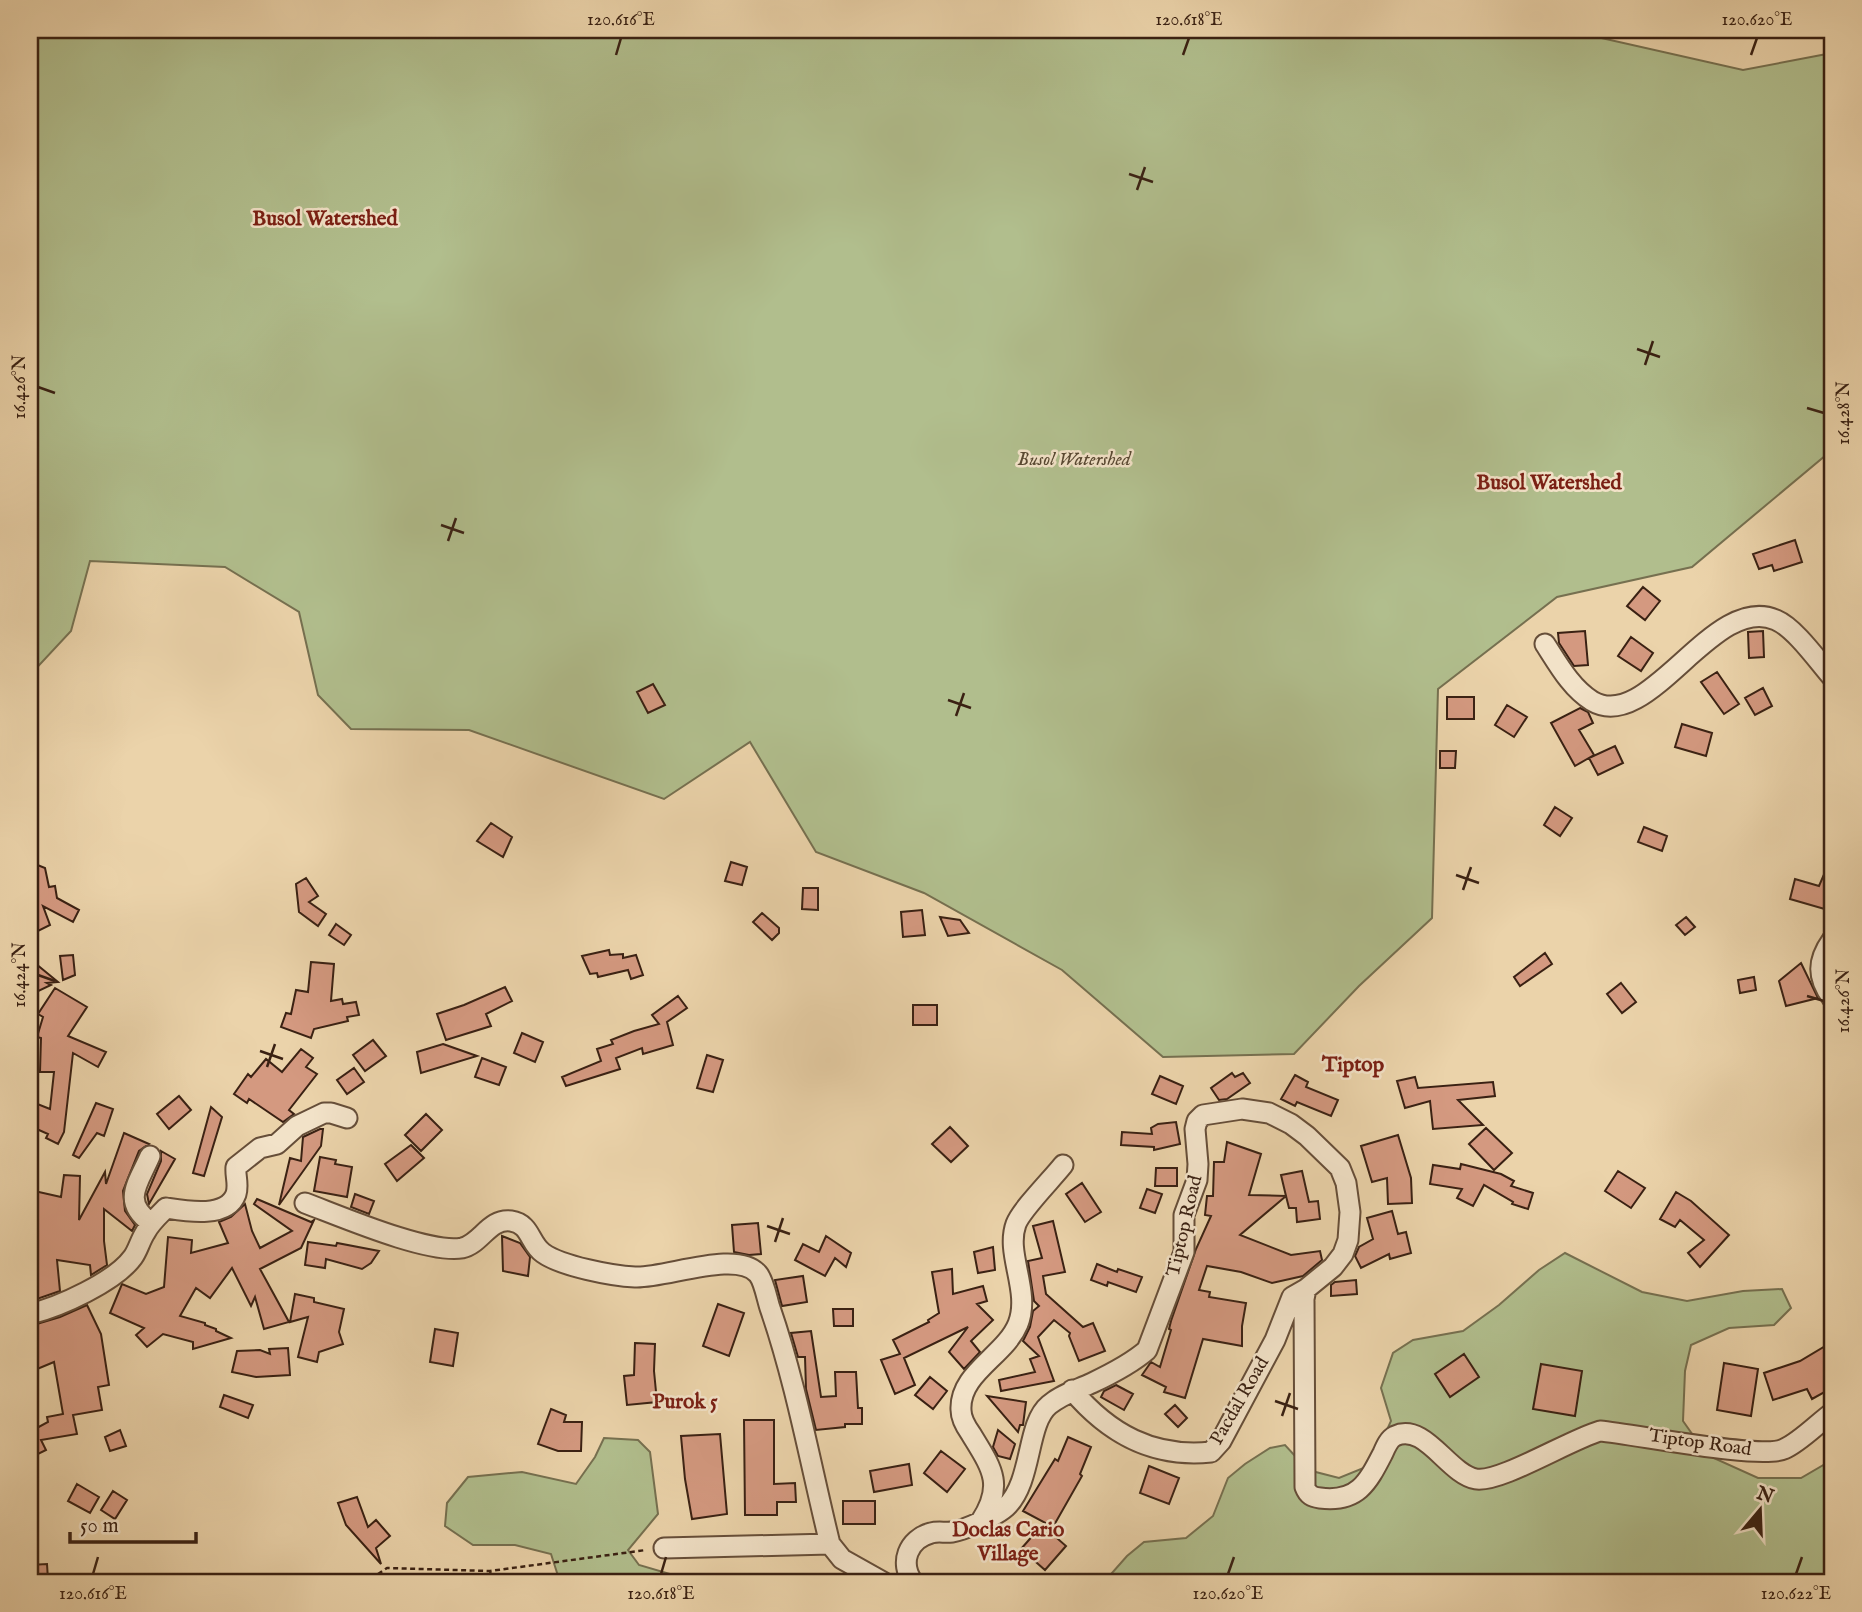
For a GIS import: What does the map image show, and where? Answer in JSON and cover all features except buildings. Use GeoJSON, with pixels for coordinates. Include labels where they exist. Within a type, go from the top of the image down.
{"type":"FeatureCollection","features":[{"type":"Feature","properties":{"kind":"street"},"geometry":{"type":"LineString","coordinates":[[1545,644],[1583,694],[1594,702],[1615,707],[1644,693],[1719,633],[1753,616],[1778,620],[1789,628],[1832,677]]}},
{"type":"Feature","properties":{"kind":"street"},"geometry":{"type":"LineString","coordinates":[[1832,940],[1819,965],[1820,978],[1832,998]]}},
{"type":"Feature","properties":{"kind":"street","name":"Tiptop Road"},"geometry":{"type":"LineString","coordinates":[[913,1582],[906,1573],[906,1555],[918,1537],[934,1532],[951,1532],[981,1521],[1005,1508],[1018,1490],[1038,1421],[1046,1407],[1072,1390],[1117,1370],[1147,1350],[1184,1252],[1184,1215],[1197,1180],[1195,1129],[1197,1121],[1203,1115],[1242,1109],[1269,1113],[1307,1136],[1340,1168],[1346,1183],[1350,1212],[1348,1240],[1343,1254],[1333,1268],[1306,1289],[1302,1314],[1305,1487],[1307,1493],[1313,1497],[1329,1499],[1360,1491],[1389,1441],[1393,1436],[1401,1434],[1420,1437],[1457,1470],[1479,1479],[1495,1478],[1581,1436],[1600,1431],[1724,1448],[1764,1452],[1783,1450],[1832,1413]]}},
{"type":"Feature","properties":{"kind":"street"},"geometry":{"type":"LineString","coordinates":[[30,1314],[54,1308],[118,1272],[131,1260],[151,1223],[166,1208],[202,1214],[229,1204],[235,1196],[238,1184],[236,1167],[260,1148],[277,1144],[297,1126],[324,1113],[347,1118]]}},
{"type":"Feature","properties":{"kind":"street"},"geometry":{"type":"LineString","coordinates":[[150,1156],[132,1196],[135,1209],[151,1223]]}},
{"type":"Feature","properties":{"kind":"street"},"geometry":{"type":"LineString","coordinates":[[981,1521],[989,1509],[995,1489],[994,1473],[962,1419],[962,1395],[968,1382],[1006,1345],[1018,1323],[1023,1304],[1014,1236],[1016,1222],[1063,1165]]}},
{"type":"Feature","properties":{"kind":"street"},"geometry":{"type":"LineString","coordinates":[[305,1203],[392,1234],[449,1249],[464,1248],[474,1243],[495,1224],[509,1221],[527,1228],[539,1250],[556,1260],[584,1269],[629,1276],[666,1274],[725,1263],[748,1267],[758,1274],[778,1333],[830,1544],[842,1559],[883,1582]]}},
{"type":"Feature","properties":{"kind":"street","name":"Pacdal Road"},"geometry":{"type":"LineString","coordinates":[[1072,1390],[1091,1412],[1128,1438],[1149,1447],[1212,1452],[1221,1441],[1275,1340],[1292,1297],[1306,1289]]}},
{"type":"Feature","properties":{"kind":"street"},"geometry":{"type":"LineString","coordinates":[[664,1548],[830,1544]]}},
{"type":"Feature","properties":{"kind":"path"},"geometry":{"type":"LineString","coordinates":[[375,1582],[378,1574],[387,1568],[491,1571],[664,1548]]}},
{"type":"Feature","properties":{"kind":"path"},"geometry":{"type":"LineString","coordinates":[[491,1571],[493,1582]]}},
{"type":"Feature","properties":{"kind":"green space","name":"Busol Watershed"},"geometry":{"type":"Polygon","coordinates":[[[30,30],[1566,30],[1743,70],[1832,53],[1832,450],[1692,567],[1557,597],[1438,689],[1432,918],[1359,986],[1294,1054],[1163,1057],[1062,970],[924,893],[816,852],[750,742],[664,799],[469,730],[351,729],[318,695],[299,612],[225,567],[90,561],[71,631],[30,675],[30,30]]]}},
{"type":"Feature","properties":{"kind":"green space"},"geometry":{"type":"Polygon","coordinates":[[[1565,1253],[1642,1292],[1687,1301],[1743,1291],[1782,1289],[1791,1308],[1774,1325],[1729,1328],[1691,1345],[1685,1371],[1683,1421],[1707,1455],[1758,1478],[1801,1478],[1832,1460],[1832,1582],[1104,1582],[1127,1556],[1144,1542],[1186,1538],[1213,1516],[1228,1478],[1270,1448],[1285,1445],[1308,1470],[1339,1478],[1371,1465],[1391,1421],[1381,1388],[1393,1353],[1413,1340],[1463,1331],[1499,1305],[1539,1270],[1565,1253]]]}},
{"type":"Feature","properties":{"kind":"green space"},"geometry":{"type":"Polygon","coordinates":[[[604,1438],[638,1440],[650,1452],[658,1514],[628,1550],[639,1565],[697,1582],[560,1582],[551,1554],[515,1545],[473,1545],[445,1526],[447,1503],[468,1477],[522,1472],[576,1484],[595,1457],[604,1438]]]}},
{"type":"Feature","properties":{"kind":"district","name":"Busol Watershed"},"geometry":{"type":"Point","coordinates":[325,219]}},
{"type":"Feature","properties":{"kind":"district","name":"Busol Watershed"},"geometry":{"type":"Point","coordinates":[1549,483]}},
{"type":"Feature","properties":{"kind":"district","name":"Tiptop"},"geometry":{"type":"Point","coordinates":[1353,1065]}},
{"type":"Feature","properties":{"kind":"district","name":"Purok 5"},"geometry":{"type":"Point","coordinates":[685,1402]}},
{"type":"Feature","properties":{"kind":"district","name":"Doclas Cario Village"},"geometry":{"type":"Point","coordinates":[1008,1542]}}]}
